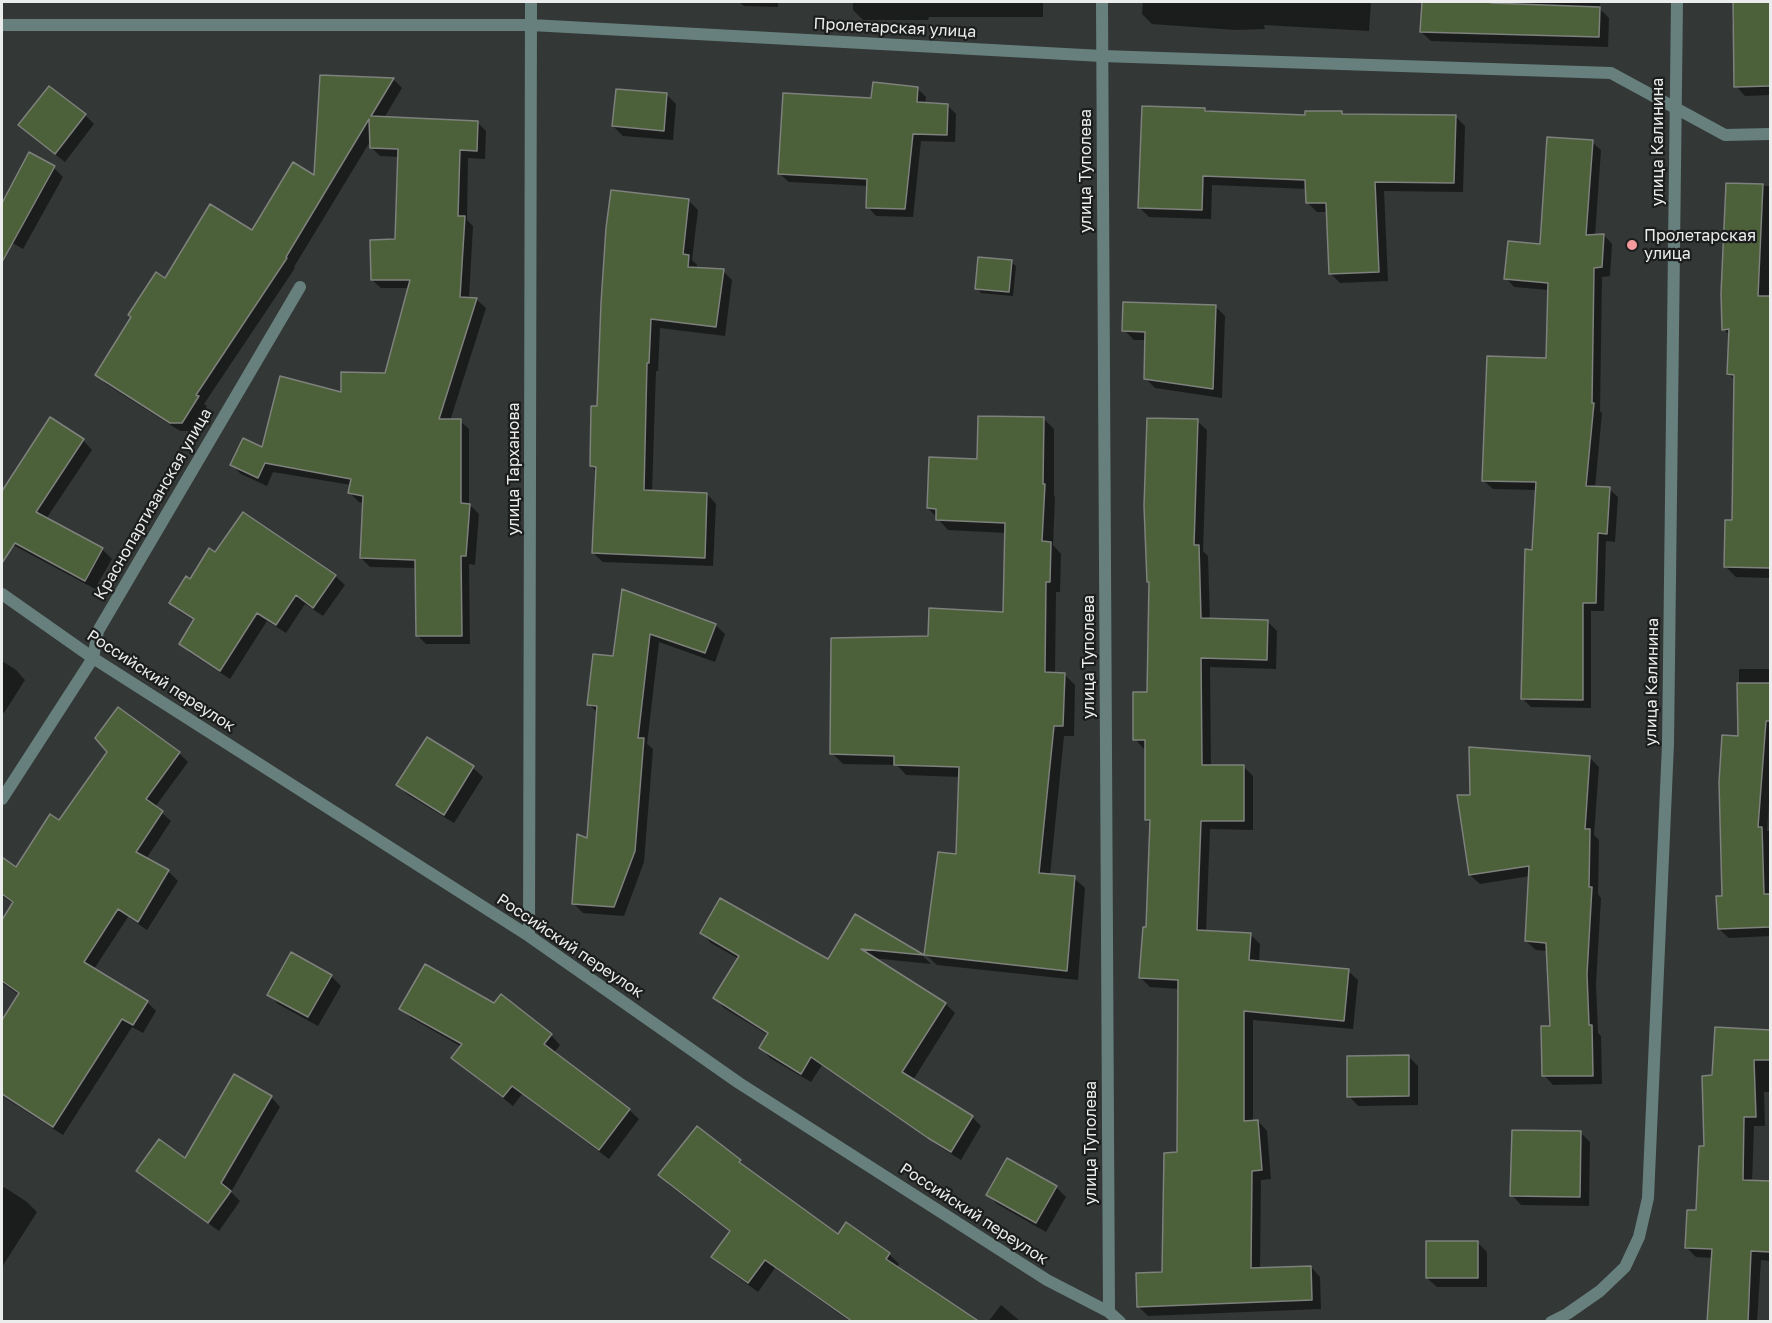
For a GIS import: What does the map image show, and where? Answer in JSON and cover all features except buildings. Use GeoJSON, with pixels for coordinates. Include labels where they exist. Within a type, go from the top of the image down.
{"type":"FeatureCollection","features":[{"type":"Feature","properties":{"kind":"street","name":"улица Тарханова"},"geometry":{"type":"LineString","coordinates":[[529,936],[531,2]]}},
{"type":"Feature","properties":{"kind":"street","name":"улица Туполева"},"geometry":{"type":"LineString","coordinates":[[1102,2],[1108,1312]]}},
{"type":"Feature","properties":{"kind":"street","name":"улица Калинина"},"geometry":{"type":"LineString","coordinates":[[1551,1322],[1600,1291],[1625,1267],[1639,1237],[1648,1198],[1668,744],[1677,2]]}},
{"type":"Feature","properties":{"kind":"street","name":"Пролетарская улица"},"geometry":{"type":"LineString","coordinates":[[2,25],[531,25],[1102,56],[1611,73],[1725,135],[1770,134]]}},
{"type":"Feature","properties":{"kind":"street","name":"Краснопартизанская улица"},"geometry":{"type":"LineString","coordinates":[[2,799],[93,658],[98,631],[300,287]]}},
{"type":"Feature","properties":{"kind":"street","name":"Российский переулок"},"geometry":{"type":"LineString","coordinates":[[2,594],[93,658],[529,936],[739,1083],[1047,1280],[1108,1312],[1120,1322]]}},
{"type":"Feature","properties":{"kind":"place","name":"Пролетарская улица"},"geometry":{"type":"Point","coordinates":[1632,245]}}]}
